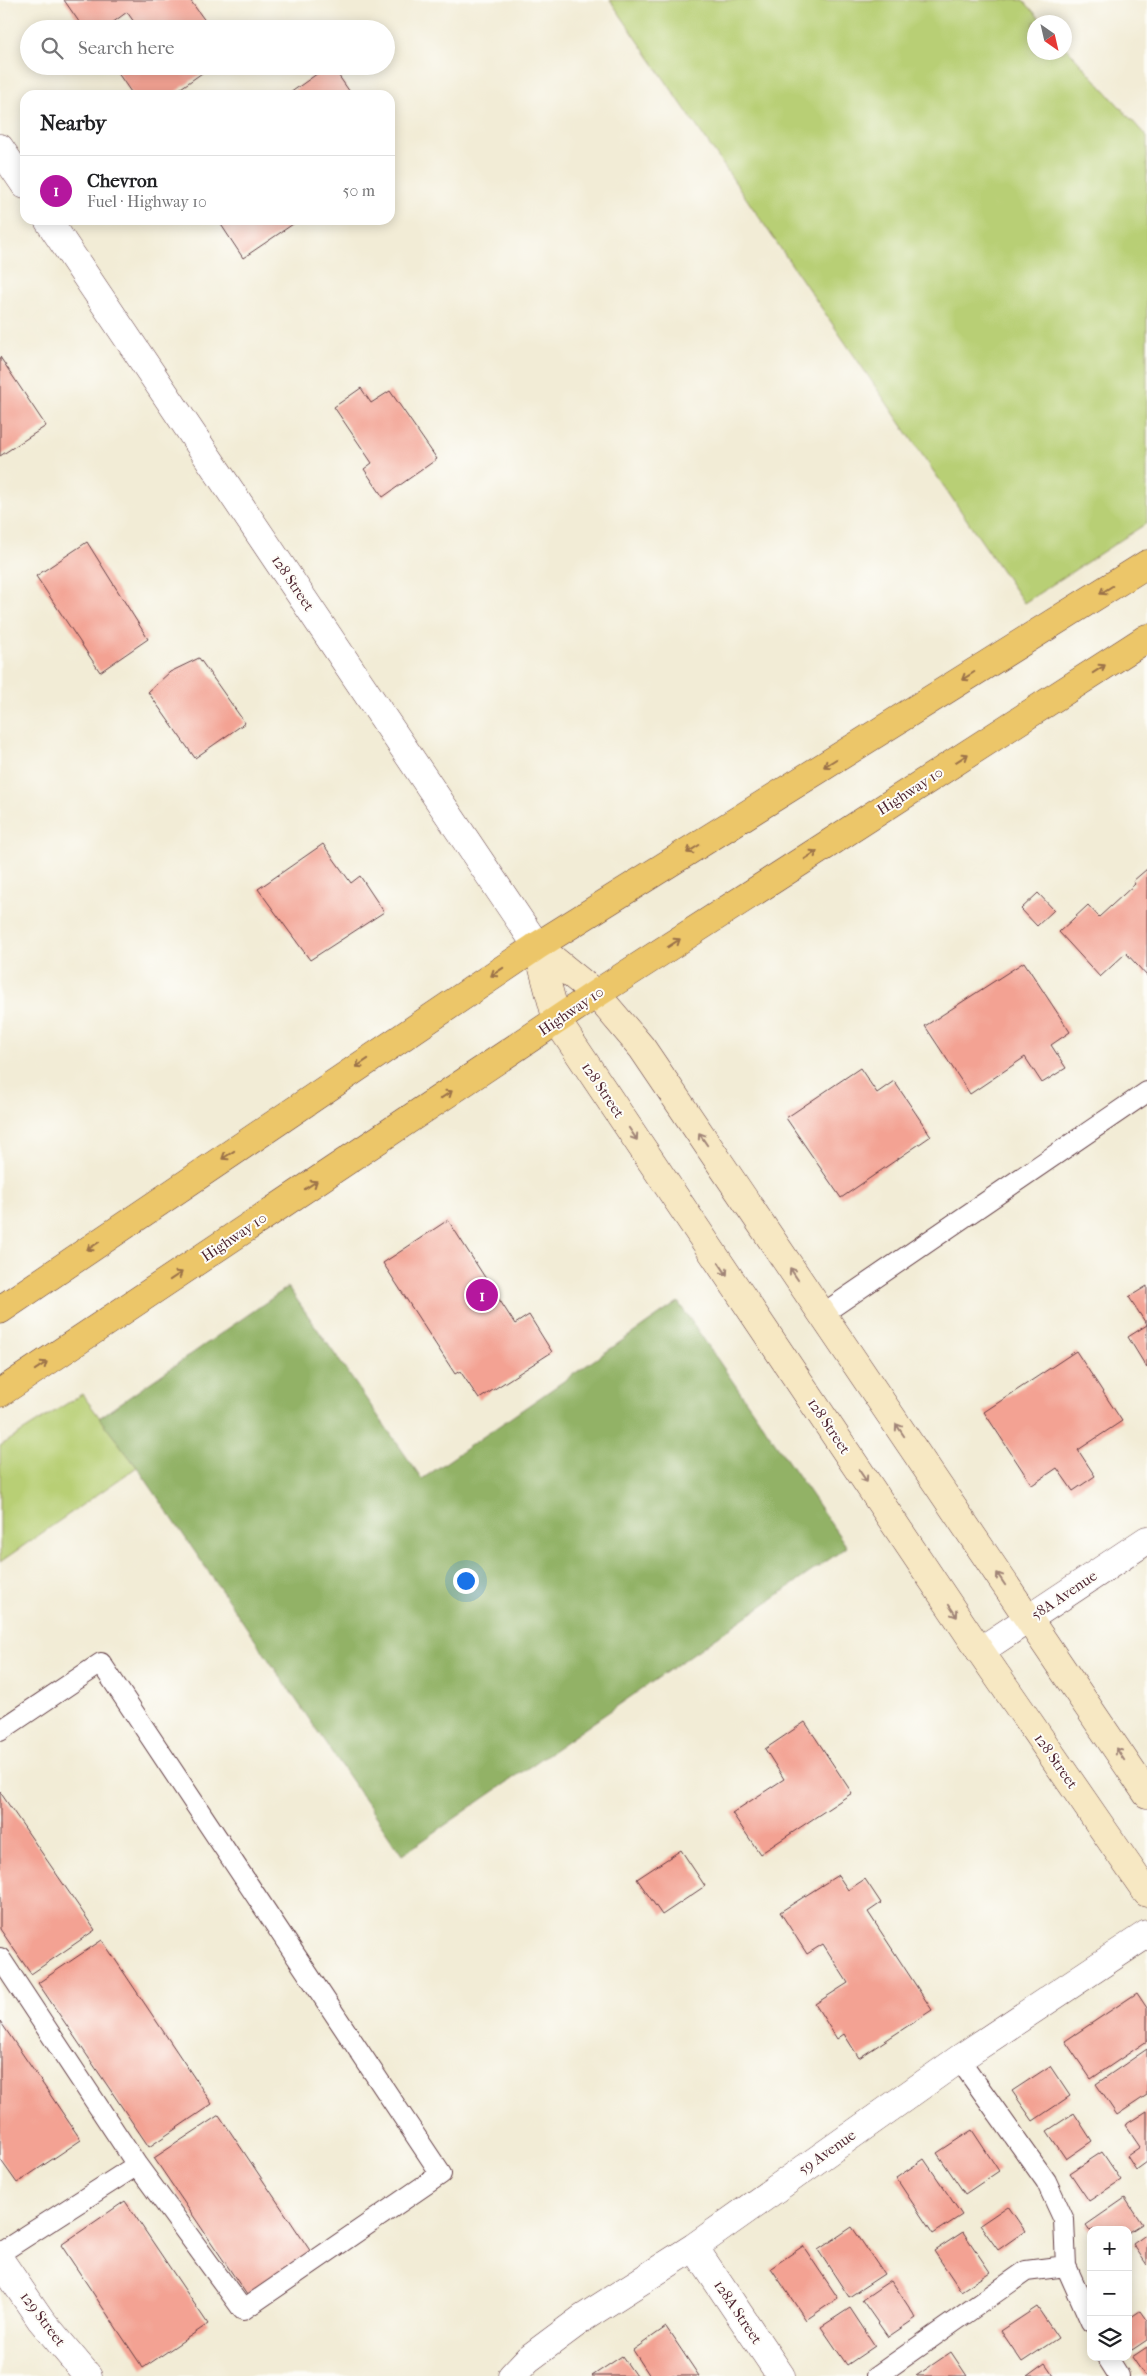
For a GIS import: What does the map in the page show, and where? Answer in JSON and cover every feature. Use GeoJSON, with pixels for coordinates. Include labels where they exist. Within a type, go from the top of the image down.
{"type":"FeatureCollection","features":[{"type":"Feature","properties":{"kind":"highway"},"geometry":{"type":"LineString","coordinates":[[0,1310],[537,946],[1147,564]]}},
{"type":"Feature","properties":{"kind":"highway","name":"Highway 10"},"geometry":{"type":"LineString","coordinates":[[0,1393],[596,994],[1147,638]]}},
{"type":"Feature","properties":{"kind":"main road","name":"128 Street"},"geometry":{"type":"LineString","coordinates":[[537,946],[596,994],[642,1048],[1147,1794]]}},
{"type":"Feature","properties":{"kind":"main road","name":"128 Street"},"geometry":{"type":"LineString","coordinates":[[537,946],[557,1020],[980,1652],[1147,1894]]}},
{"type":"Feature","properties":{"kind":"street"},"geometry":{"type":"LineString","coordinates":[[0,148],[20,178]]}},
{"type":"Feature","properties":{"kind":"street","name":"128 Street"},"geometry":{"type":"LineString","coordinates":[[51,225],[537,946]]}},
{"type":"Feature","properties":{"kind":"street","name":"58A Avenue"},"geometry":{"type":"LineString","coordinates":[[980,1652],[1147,1540]]}},
{"type":"Feature","properties":{"kind":"street","name":"59 Avenue"},"geometry":{"type":"LineString","coordinates":[[512,2376],[528,2359],[583,2318],[694,2247],[959,2059],[1147,1934]]}},
{"type":"Feature","properties":{"kind":"street","name":"128A Street"},"geometry":{"type":"LineString","coordinates":[[694,2247],[782,2376]]}},
{"type":"Feature","properties":{"kind":"street","name":"129 Street"},"geometry":{"type":"LineString","coordinates":[[0,2260],[41,2320],[88,2376]]}},
{"type":"Feature","properties":{"kind":"lane"},"geometry":{"type":"LineString","coordinates":[[821,1315],[1147,1092]]}},
{"type":"Feature","properties":{"kind":"lane"},"geometry":{"type":"LineString","coordinates":[[0,1731],[101,1663],[441,2174],[243,2310],[137,2165],[0,1958]]}},
{"type":"Feature","properties":{"kind":"lane"},"geometry":{"type":"LineString","coordinates":[[959,2059],[1046,2181],[1064,2220],[1066,2266],[1088,2316]]}},
{"type":"Feature","properties":{"kind":"lane"},"geometry":{"type":"LineString","coordinates":[[0,2253],[137,2165]]}},
{"type":"Feature","properties":{"kind":"lane"},"geometry":{"type":"LineString","coordinates":[[877,2376],[1026,2271],[1066,2266]]}},
{"type":"Feature","properties":{"kind":"lane"},"geometry":{"type":"LineString","coordinates":[[1110,2361],[1119,2376]]}},
{"type":"Feature","properties":{"kind":"green space"},"geometry":{"type":"Polygon","coordinates":[[[610,0],[1023,0],[1037,15],[1027,15],[1027,60],[1072,60],[1072,54],[1147,137],[1147,523],[1024,603],[610,0]]]}},
{"type":"Feature","properties":{"kind":"green space"},"geometry":{"type":"Polygon","coordinates":[[[288,1287],[422,1479],[678,1302],[847,1547],[402,1855],[137,1467],[99,1418],[288,1287]]]}},
{"type":"Feature","properties":{"kind":"green space"},"geometry":{"type":"Polygon","coordinates":[[[82,1394],[137,1467],[0,1562],[0,1446],[82,1394]]]}},
{"type":"Feature","properties":{"kind":"building"},"geometry":{"type":"Polygon","coordinates":[[[64,0],[190,0],[204,20],[133,20],[127,12],[116,20],[78,20],[64,0]]]}},
{"type":"Feature","properties":{"kind":"building"},"geometry":{"type":"Polygon","coordinates":[[[119,75],[199,75],[178,90],[130,90],[119,75]]]}},
{"type":"Feature","properties":{"kind":"building"},"geometry":{"type":"Polygon","coordinates":[[[315,75],[338,75],[349,90],[294,90],[315,75]]]}},
{"type":"Feature","properties":{"kind":"building"},"geometry":{"type":"Polygon","coordinates":[[[221,225],[292,225],[243,258],[221,225]]]}},
{"type":"Feature","properties":{"kind":"building"},"geometry":{"type":"Polygon","coordinates":[[[0,357],[46,426],[0,456],[0,357]]]}},
{"type":"Feature","properties":{"kind":"building"},"geometry":{"type":"Polygon","coordinates":[[[361,388],[371,403],[390,391],[437,459],[383,497],[364,469],[372,463],[334,407],[361,388]]]}},
{"type":"Feature","properties":{"kind":"building"},"geometry":{"type":"Polygon","coordinates":[[[87,542],[148,639],[100,672],[36,576],[87,542]]]}},
{"type":"Feature","properties":{"kind":"building"},"geometry":{"type":"Polygon","coordinates":[[[199,658],[245,723],[195,758],[148,692],[170,672],[199,658]]]}},
{"type":"Feature","properties":{"kind":"building"},"geometry":{"type":"Polygon","coordinates":[[[323,844],[351,883],[360,876],[384,912],[310,960],[258,889],[323,844]]]}},
{"type":"Feature","properties":{"kind":"building"},"geometry":{"type":"Polygon","coordinates":[[[1147,869],[1147,976],[1126,953],[1100,977],[1059,932],[1088,905],[1099,917],[1135,884],[1133,881],[1147,869]]]}},
{"type":"Feature","properties":{"kind":"building"},"geometry":{"type":"Polygon","coordinates":[[[1038,893],[1054,910],[1037,926],[1021,909],[1038,893]]]}},
{"type":"Feature","properties":{"kind":"building"},"geometry":{"type":"Polygon","coordinates":[[[1024,962],[1070,1032],[1051,1045],[1066,1068],[1042,1083],[1025,1057],[970,1094],[925,1026],[1024,962]]]}},
{"type":"Feature","properties":{"kind":"building"},"geometry":{"type":"Polygon","coordinates":[[[860,1068],[877,1093],[894,1081],[931,1136],[841,1198],[786,1118],[860,1068]]]}},
{"type":"Feature","properties":{"kind":"building"},"geometry":{"type":"Polygon","coordinates":[[[448,1220],[515,1324],[529,1315],[552,1352],[479,1399],[460,1371],[455,1374],[383,1263],[448,1220]]]}},
{"type":"Feature","properties":{"kind":"building"},"geometry":{"type":"Polygon","coordinates":[[[1147,1286],[1147,1325],[1129,1297],[1147,1286]]]}},
{"type":"Feature","properties":{"kind":"building"},"geometry":{"type":"Polygon","coordinates":[[[1147,1325],[1147,1368],[1128,1337],[1147,1325]]]}},
{"type":"Feature","properties":{"kind":"building"},"geometry":{"type":"Polygon","coordinates":[[[1076,1351],[1122,1421],[1078,1450],[1095,1476],[1073,1491],[1057,1468],[1032,1485],[984,1412],[1076,1351]]]}},
{"type":"Feature","properties":{"kind":"building"},"geometry":{"type":"Polygon","coordinates":[[[805,1722],[852,1793],[760,1854],[732,1813],[784,1779],[765,1749],[805,1722]]]}},
{"type":"Feature","properties":{"kind":"building"},"geometry":{"type":"Polygon","coordinates":[[[0,1792],[95,1930],[31,1974],[0,1929],[0,1792]]]}},
{"type":"Feature","properties":{"kind":"building"},"geometry":{"type":"Polygon","coordinates":[[[681,1850],[705,1886],[662,1915],[637,1879],[681,1850]]]}},
{"type":"Feature","properties":{"kind":"building"},"geometry":{"type":"Polygon","coordinates":[[[838,1875],[848,1890],[865,1879],[881,1903],[868,1912],[932,2010],[859,2058],[844,2034],[837,2039],[815,2004],[848,1983],[823,1944],[807,1954],[780,1912],[838,1875]]]}},
{"type":"Feature","properties":{"kind":"building"},"geometry":{"type":"Polygon","coordinates":[[[102,1940],[212,2104],[149,2147],[38,1983],[102,1940]]]}},
{"type":"Feature","properties":{"kind":"building"},"geometry":{"type":"Polygon","coordinates":[[[1137,1993],[1147,2008],[1147,2041],[1091,2079],[1065,2041],[1137,1993]]]}},
{"type":"Feature","properties":{"kind":"building"},"geometry":{"type":"Polygon","coordinates":[[[0,2021],[81,2140],[17,2183],[0,2159],[0,2021]]]}},
{"type":"Feature","properties":{"kind":"building"},"geometry":{"type":"Polygon","coordinates":[[[1147,2049],[1147,2095],[1117,2115],[1096,2084],[1147,2049]]]}},
{"type":"Feature","properties":{"kind":"building"},"geometry":{"type":"Polygon","coordinates":[[[1050,2066],[1070,2096],[1033,2121],[1012,2091],[1050,2066]]]}},
{"type":"Feature","properties":{"kind":"building"},"geometry":{"type":"Polygon","coordinates":[[[1147,2111],[1147,2162],[1136,2170],[1127,2156],[1140,2147],[1125,2125],[1147,2111]]]}},
{"type":"Feature","properties":{"kind":"building"},"geometry":{"type":"Polygon","coordinates":[[[1074,2113],[1092,2141],[1066,2159],[1047,2131],[1074,2113]]]}},
{"type":"Feature","properties":{"kind":"building"},"geometry":{"type":"Polygon","coordinates":[[[219,2115],[311,2252],[247,2295],[154,2158],[219,2115]]]}},
{"type":"Feature","properties":{"kind":"building"},"geometry":{"type":"Polygon","coordinates":[[[972,2130],[999,2171],[965,2194],[937,2153],[972,2130]]]}},
{"type":"Feature","properties":{"kind":"building"},"geometry":{"type":"Polygon","coordinates":[[[1102,2152],[1121,2180],[1089,2201],[1070,2173],[1102,2152]]]}},
{"type":"Feature","properties":{"kind":"building"},"geometry":{"type":"Polygon","coordinates":[[[924,2159],[962,2215],[933,2234],[896,2178],[924,2159]]]}},
{"type":"Feature","properties":{"kind":"building"},"geometry":{"type":"Polygon","coordinates":[[[1125,2198],[1142,2224],[1132,2230],[1132,2226],[1086,2225],[1125,2198]]]}},
{"type":"Feature","properties":{"kind":"building"},"geometry":{"type":"Polygon","coordinates":[[[125,2201],[208,2324],[143,2368],[61,2245],[125,2201]]]}},
{"type":"Feature","properties":{"kind":"building"},"geometry":{"type":"Polygon","coordinates":[[[1008,2206],[1025,2231],[998,2250],[980,2225],[1008,2206]]]}},
{"type":"Feature","properties":{"kind":"building"},"geometry":{"type":"Polygon","coordinates":[[[852,2227],[884,2274],[849,2297],[818,2250],[852,2227]]]}},
{"type":"Feature","properties":{"kind":"building"},"geometry":{"type":"Polygon","coordinates":[[[963,2232],[990,2272],[961,2291],[934,2251],[963,2232]]]}},
{"type":"Feature","properties":{"kind":"building"},"geometry":{"type":"Polygon","coordinates":[[[1147,2234],[1147,2265],[1133,2244],[1147,2234]]]}},
{"type":"Feature","properties":{"kind":"building"},"geometry":{"type":"Polygon","coordinates":[[[803,2246],[838,2298],[806,2320],[771,2268],[803,2246]]]}},
{"type":"Feature","properties":{"kind":"building"},"geometry":{"type":"Polygon","coordinates":[[[891,2280],[916,2318],[888,2337],[862,2300],[891,2280]]]}},
{"type":"Feature","properties":{"kind":"building"},"geometry":{"type":"Polygon","coordinates":[[[1037,2307],[1058,2338],[1022,2362],[1001,2331],[1037,2307]]]}},
{"type":"Feature","properties":{"kind":"building"},"geometry":{"type":"Polygon","coordinates":[[[850,2308],[875,2346],[847,2365],[821,2327],[850,2308]]]}},
{"type":"Feature","properties":{"kind":"building"},"geometry":{"type":"Polygon","coordinates":[[[1140,2311],[1147,2321],[1147,2340],[1132,2350],[1132,2316],[1140,2311]]]}},
{"type":"Feature","properties":{"kind":"building"},"geometry":{"type":"Polygon","coordinates":[[[666,2327],[699,2376],[650,2376],[633,2350],[666,2327]]]}},
{"type":"Feature","properties":{"kind":"building"},"geometry":{"type":"Polygon","coordinates":[[[1147,2347],[1147,2376],[1145,2376],[1132,2357],[1147,2347]]]}},
{"type":"Feature","properties":{"kind":"building"},"geometry":{"type":"Polygon","coordinates":[[[951,2352],[967,2376],[916,2376],[951,2352]]]}},
{"type":"Feature","properties":{"kind":"building"},"geometry":{"type":"Polygon","coordinates":[[[622,2356],[636,2376],[592,2376],[622,2356]]]}},
{"type":"Feature","properties":{"kind":"building"},"geometry":{"type":"Polygon","coordinates":[[[1045,2363],[1054,2376],[1027,2376],[1045,2363]]]}},
{"type":"Feature","properties":{"kind":"place","name":"Chevron"},"geometry":{"type":"Point","coordinates":[482,1295]}}]}
